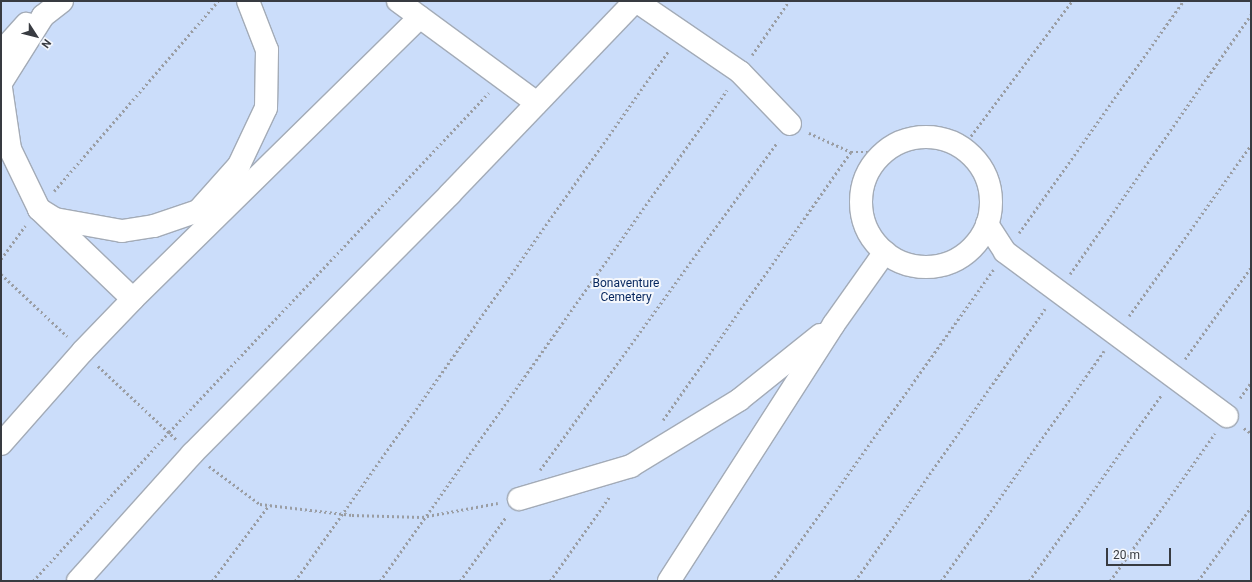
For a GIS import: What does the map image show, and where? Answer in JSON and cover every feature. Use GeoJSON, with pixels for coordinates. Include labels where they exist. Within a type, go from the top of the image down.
{"type":"FeatureCollection","features":[{"type":"Feature","properties":{"kind":"lane"},"geometry":{"type":"LineString","coordinates":[[1,52],[46,1]]}},
{"type":"Feature","properties":{"kind":"lane"},"geometry":{"type":"LineString","coordinates":[[1,82],[43,16],[62,1]]}},
{"type":"Feature","properties":{"kind":"lane"},"geometry":{"type":"LineString","coordinates":[[39,209],[55,219],[122,230],[154,226],[198,211],[239,165],[266,108],[267,50],[248,1]]}},
{"type":"Feature","properties":{"kind":"lane"},"geometry":{"type":"LineString","coordinates":[[398,1],[537,103]]}},
{"type":"Feature","properties":{"kind":"lane"},"geometry":{"type":"LineString","coordinates":[[78,581],[192,454],[636,1],[740,72],[790,124]]}},
{"type":"Feature","properties":{"kind":"lane"},"geometry":{"type":"LineString","coordinates":[[1,444],[82,351],[133,299],[420,17]]}},
{"type":"Feature","properties":{"kind":"lane"},"geometry":{"type":"LineString","coordinates":[[1,88],[10,149],[39,209],[133,299]]}},
{"type":"Feature","properties":{"kind":"lane"},"geometry":{"type":"LineString","coordinates":[[928,137],[946,140],[962,148],[978,162],[988,181],[991,202],[987,224],[976,243],[960,257],[940,266],[919,267],[898,261],[885,252],[867,232],[861,211],[861,189],[869,169],[883,152],[910,138],[928,137]]}},
{"type":"Feature","properties":{"kind":"lane"},"geometry":{"type":"LineString","coordinates":[[987,224],[1005,252],[1174,375],[1227,416]]}},
{"type":"Feature","properties":{"kind":"lane"},"geometry":{"type":"LineString","coordinates":[[669,581],[834,324],[885,252]]}},
{"type":"Feature","properties":{"kind":"lane"},"geometry":{"type":"LineString","coordinates":[[519,499],[631,466],[739,400],[834,324]]}},
{"type":"Feature","properties":{"kind":"path"},"geometry":{"type":"LineString","coordinates":[[1,259],[39,209],[218,1]]}},
{"type":"Feature","properties":{"kind":"path"},"geometry":{"type":"LineString","coordinates":[[380,581],[789,1]]}},
{"type":"Feature","properties":{"kind":"path"},"geometry":{"type":"LineString","coordinates":[[962,148],[1072,1]]}},
{"type":"Feature","properties":{"kind":"path"},"geometry":{"type":"LineString","coordinates":[[772,581],[1183,1]]}},
{"type":"Feature","properties":{"kind":"path"},"geometry":{"type":"LineString","coordinates":[[295,581],[681,32]]}},
{"type":"Feature","properties":{"kind":"path"},"geometry":{"type":"LineString","coordinates":[[33,581],[169,432],[503,78]]}},
{"type":"Feature","properties":{"kind":"path"},"geometry":{"type":"LineString","coordinates":[[460,581],[790,124],[851,152],[883,152]]}},
{"type":"Feature","properties":{"kind":"path"},"geometry":{"type":"LineString","coordinates":[[941,581],[1251,145]]}},
{"type":"Feature","properties":{"kind":"path"},"geometry":{"type":"LineString","coordinates":[[658,426],[851,152]]}},
{"type":"Feature","properties":{"kind":"path"},"geometry":{"type":"LineString","coordinates":[[1029,581],[1251,267]]}},
{"type":"Feature","properties":{"kind":"path"},"geometry":{"type":"LineString","coordinates":[[1,274],[192,454],[260,504],[343,514],[427,516],[519,499]]}},
{"type":"Feature","properties":{"kind":"path"},"geometry":{"type":"LineString","coordinates":[[1110,581],[1251,382]]}},
{"type":"Feature","properties":{"kind":"path"},"geometry":{"type":"LineString","coordinates":[[550,581],[631,466]]}},
{"type":"Feature","properties":{"kind":"path"},"geometry":{"type":"LineString","coordinates":[[212,581],[269,505]]}},
{"type":"Feature","properties":{"kind":"path"},"geometry":{"type":"LineString","coordinates":[[1198,581],[1251,507]]}},
{"type":"Feature","properties":{"kind":"green space","name":"Bonaventure Cemetery"},"geometry":{"type":"Polygon","coordinates":[[[1,1],[1251,1],[1251,581],[1,581],[1,1]]]}}]}
